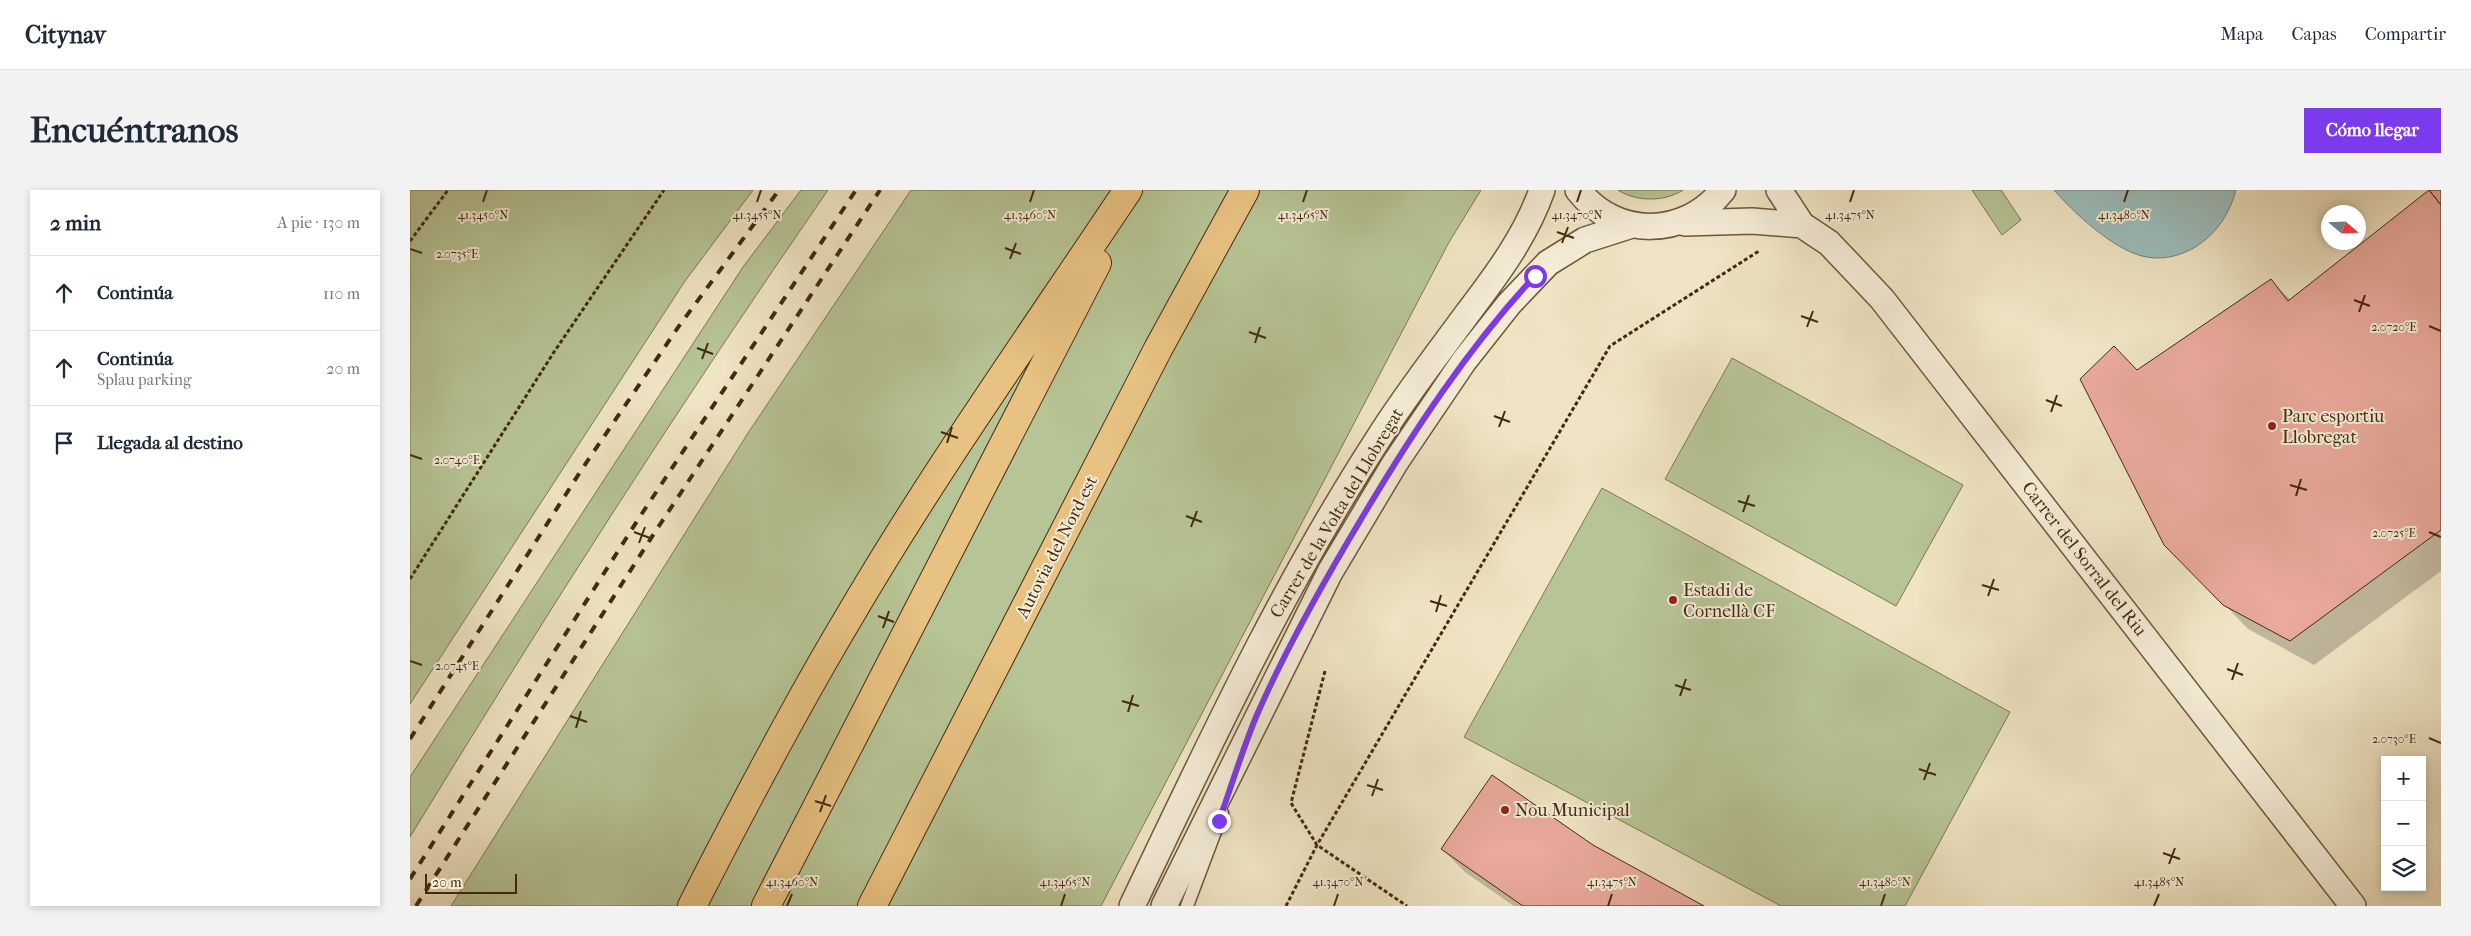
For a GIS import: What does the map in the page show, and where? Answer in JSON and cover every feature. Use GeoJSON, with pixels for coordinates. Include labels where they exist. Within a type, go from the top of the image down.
{"type":"FeatureCollection","features":[{"type":"Feature","properties":{"kind":"highway"},"geometry":{"type":"LineString","coordinates":[[692,906],[796,709],[849,615],[946,462],[1128,190]]}},
{"type":"Feature","properties":{"kind":"highway"},"geometry":{"type":"LineString","coordinates":[[766,906],[1134,190]]}},
{"type":"Feature","properties":{"kind":"highway","name":"Autovia del Nord-est"},"geometry":{"type":"LineString","coordinates":[[872,906],[1158,349],[1245,190]]}},
{"type":"Feature","properties":{"kind":"street","name":"Carrer de la Volta del Llobregat"},"geometry":{"type":"LineString","coordinates":[[1132,906],[1296,573],[1377,440],[1413,386],[1502,267],[1526,226],[1542,190]]}},
{"type":"Feature","properties":{"kind":"street"},"geometry":{"type":"LineString","coordinates":[[1578,190],[1602,212],[1632,224],[1661,226],[1677,223],[1752,221],[1802,225]]}},
{"type":"Feature","properties":{"kind":"street"},"geometry":{"type":"LineString","coordinates":[[1677,223],[1706,209],[1723,190]]}},
{"type":"Feature","properties":{"kind":"street","name":"Carrer del Sorral del Riu"},"geometry":{"type":"LineString","coordinates":[[1779,190],[1802,225],[1829,244],[1882,299],[2353,906]]}},
{"type":"Feature","properties":{"kind":"street","name":"Carrer de la Volta del Llobregat"},"geometry":{"type":"LineString","coordinates":[[1164,906],[1330,572],[1395,463],[1464,361],[1509,304],[1548,263],[1586,240],[1632,224]]}},
{"type":"Feature","properties":{"kind":"lane"},"geometry":{"type":"LineString","coordinates":[[1187,906],[1201,873],[1256,718]]}},
{"type":"Feature","properties":{"kind":"path"},"geometry":{"type":"LineString","coordinates":[[410,241],[448,190]]}},
{"type":"Feature","properties":{"kind":"path"},"geometry":{"type":"LineString","coordinates":[[410,579],[554,352],[664,190]]}},
{"type":"Feature","properties":{"kind":"path"},"geometry":{"type":"LineString","coordinates":[[1286,906],[1317,844],[1610,346],[1762,249]]}},
{"type":"Feature","properties":{"kind":"path"},"geometry":{"type":"LineString","coordinates":[[1325,671],[1291,803],[1317,844],[1407,906]]}},
{"type":"Feature","properties":{"kind":"green space"},"geometry":{"type":"Polygon","coordinates":[[[410,190],[753,190],[685,281],[410,704],[410,190]]]}},
{"type":"Feature","properties":{"kind":"green space"},"geometry":{"type":"Polygon","coordinates":[[[801,190],[828,190],[614,510],[410,837],[410,777],[743,267],[801,190]]]}},
{"type":"Feature","properties":{"kind":"green space"},"geometry":{"type":"Polygon","coordinates":[[[911,190],[1481,190],[1448,244],[1101,906],[451,906],[748,433],[911,190]]]}},
{"type":"Feature","properties":{"kind":"green space"},"geometry":{"type":"Polygon","coordinates":[[[1618,190],[1683,190],[1668,197],[1650,199],[1633,197],[1618,190]]]}},
{"type":"Feature","properties":{"kind":"green space"},"geometry":{"type":"Polygon","coordinates":[[[1972,190],[2001,190],[2021,220],[2002,235],[1972,190]]]}},
{"type":"Feature","properties":{"kind":"green space"},"geometry":{"type":"Polygon","coordinates":[[[1732,358],[1963,485],[1896,606],[1665,479],[1732,358]]]}},
{"type":"Feature","properties":{"kind":"green space","name":"Estadi de Cornellà CF"},"geometry":{"type":"Polygon","coordinates":[[[1602,488],[2010,712],[1905,906],[1781,906],[1464,737],[1602,488]]]}},
{"type":"Feature","properties":{"kind":"water"},"geometry":{"type":"Polygon","coordinates":[[[2054,190],[2236,190],[2222,222],[2211,235],[2197,246],[2184,252],[2171,257],[2157,258],[2131,252],[2106,238],[2072,209],[2054,190]]]}},
{"type":"Feature","properties":{"kind":"building","name":"Parc esportiu Llobregat"},"geometry":{"type":"Polygon","coordinates":[[[2429,190],[2441,205],[2441,530],[2290,641],[2223,605],[2164,545],[2080,379],[2114,346],[2137,370],[2271,279],[2288,301],[2353,250],[2366,250],[2366,240],[2429,190]]]}},
{"type":"Feature","properties":{"kind":"building"},"geometry":{"type":"Polygon","coordinates":[[[2429,190],[2441,190],[2441,205],[2429,190]]]}},
{"type":"Feature","properties":{"kind":"building","name":"Nou Municipal"},"geometry":{"type":"Polygon","coordinates":[[[1492,775],[1593,845],[1704,906],[1523,906],[1441,849],[1492,775]]]}},
{"type":"Feature","properties":{"kind":"railway"},"geometry":{"type":"LineString","coordinates":[[410,739],[582,469],[679,326],[779,190]]}},
{"type":"Feature","properties":{"kind":"railway"},"geometry":{"type":"LineString","coordinates":[[410,879],[639,518],[856,190]]}},
{"type":"Feature","properties":{"kind":"railway"},"geometry":{"type":"LineString","coordinates":[[416,906],[655,532],[880,190]]}},
{"type":"Feature","properties":{"kind":"place","name":"Parc esportiu Llobregat"},"geometry":{"type":"Point","coordinates":[2272,426]}},
{"type":"Feature","properties":{"kind":"place","name":"Estadi de Cornellà CF"},"geometry":{"type":"Point","coordinates":[1673,600]}},
{"type":"Feature","properties":{"kind":"place","name":"Nou Municipal"},"geometry":{"type":"Point","coordinates":[1505,810]}},
{"type":"Feature","properties":{"kind":"route"},"geometry":{"type":"LineString","coordinates":[[1219,821],[1256,718],[1330,572],[1395,463],[1464,361],[1509,304],[1535,276]]}}]}
